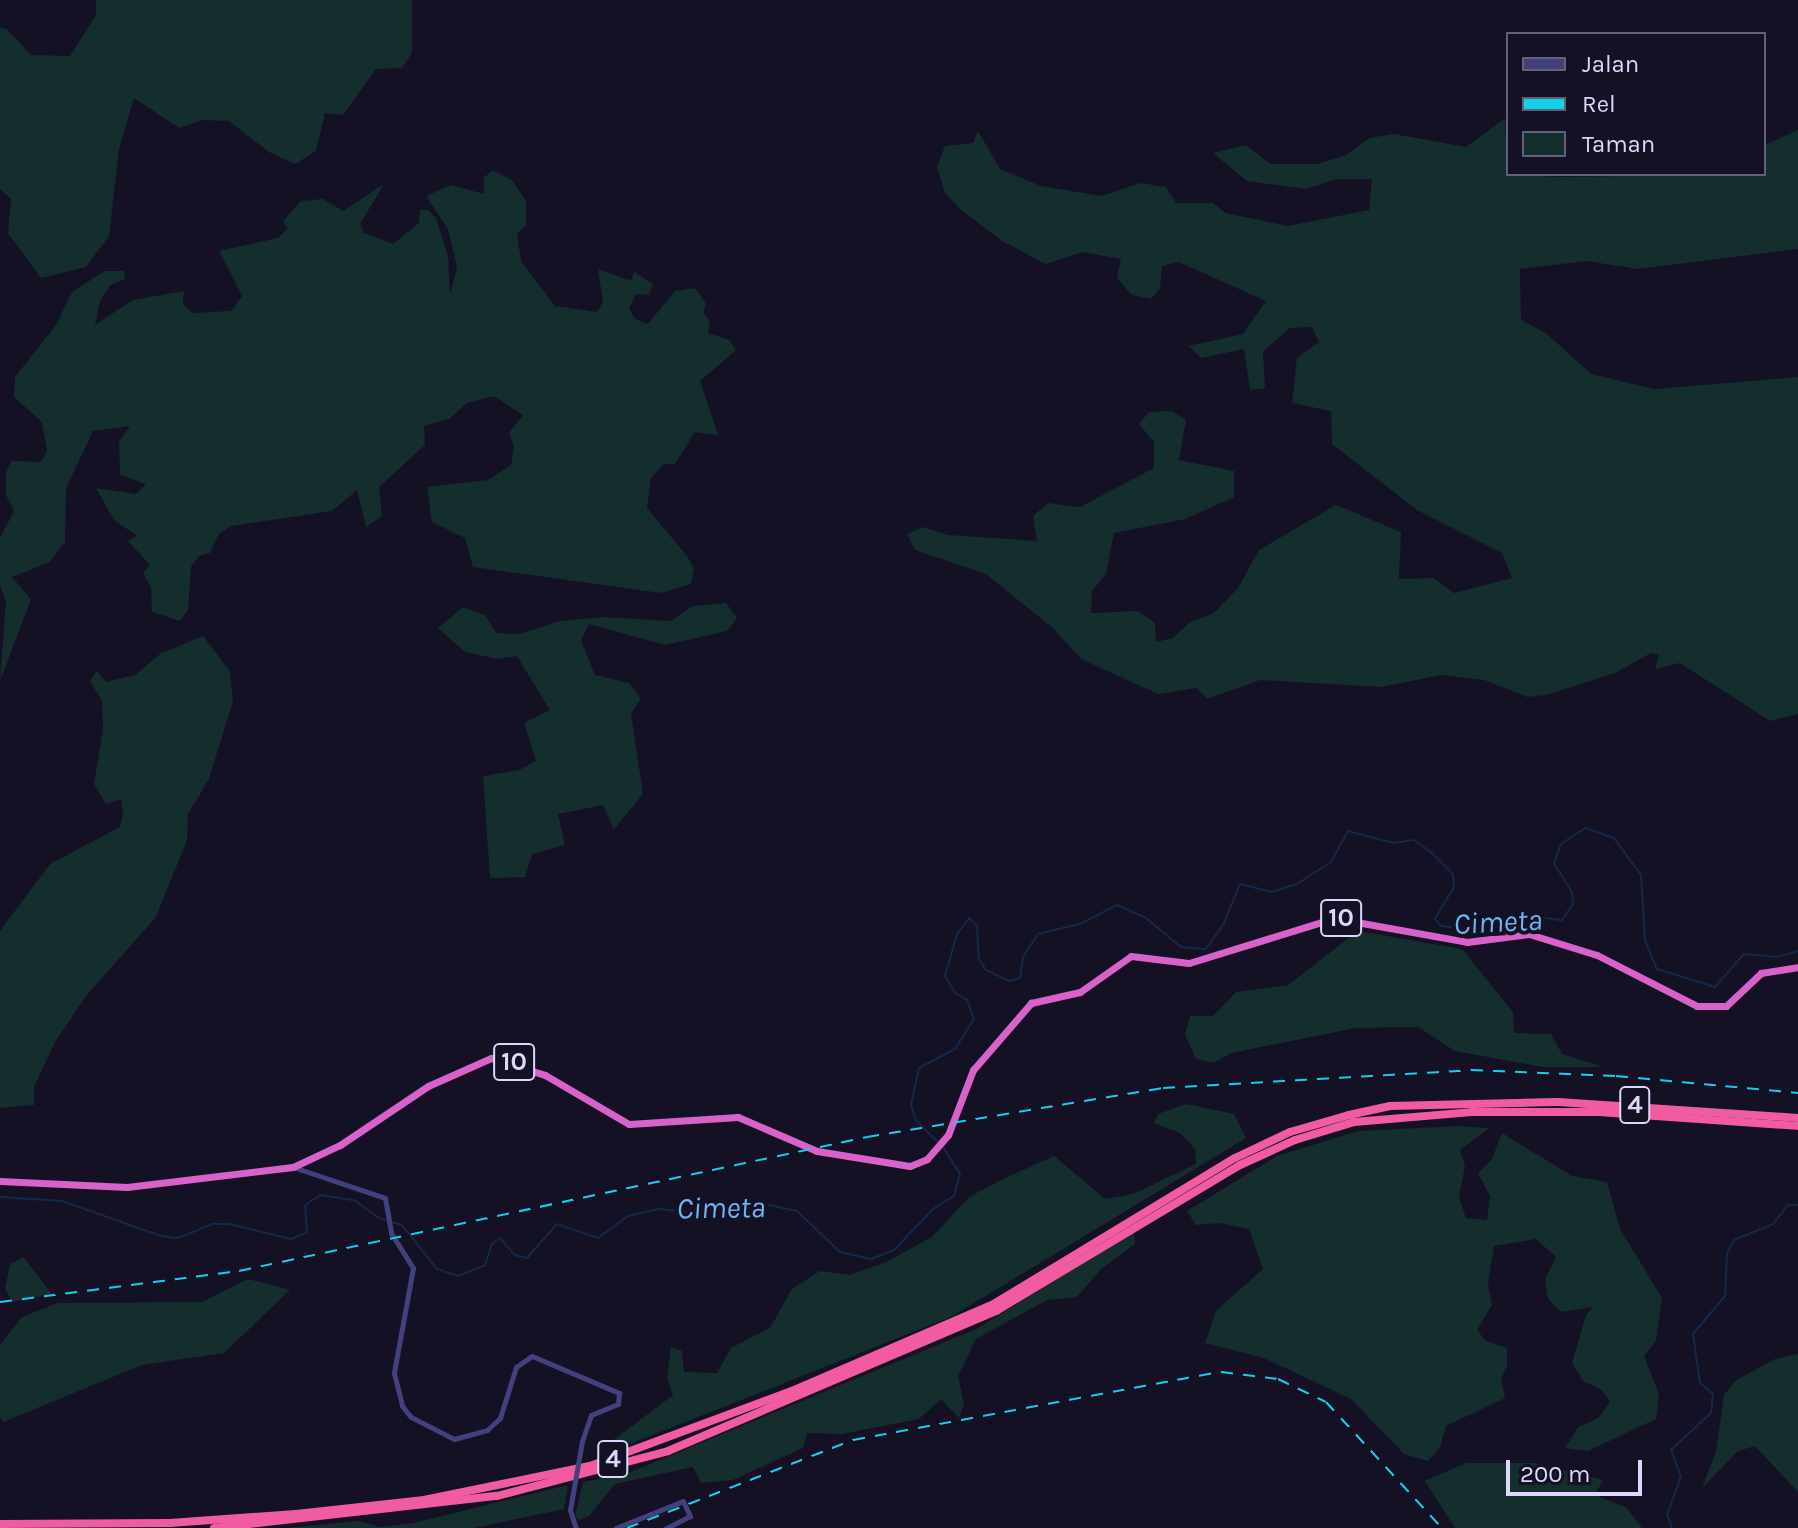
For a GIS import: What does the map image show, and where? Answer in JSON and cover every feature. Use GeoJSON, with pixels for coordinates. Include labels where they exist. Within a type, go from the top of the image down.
{"type":"FeatureCollection","features":[{"type":"Feature","properties":{"kind":"highway","name":"10"},"geometry":{"type":"LineString","coordinates":[[0,1181],[127,1187],[293,1167],[340,1145],[428,1086],[491,1058],[545,1075],[629,1124],[738,1117],[817,1151],[898,1167],[916,1165],[936,1150],[948,1135],[973,1070],[1015,1017],[1042,998],[1085,989],[1131,956],[1195,962],[1334,918],[1467,942],[1529,934],[1597,955],[1684,1002],[1713,1008],[1736,1000],[1761,973],[1798,967]]}},
{"type":"Feature","properties":{"kind":"highway","name":"4"},"geometry":{"type":"LineString","coordinates":[[0,1524],[267,1517],[424,1500],[590,1466],[792,1391],[992,1305],[1235,1158],[1290,1132],[1390,1106],[1599,1112],[1798,1126]]}},
{"type":"Feature","properties":{"kind":"highway","name":"4"},"geometry":{"type":"LineString","coordinates":[[214,1528],[482,1499],[647,1458],[996,1311],[1229,1171],[1282,1145],[1375,1119],[1472,1108],[1676,1106],[1798,1118]]}},
{"type":"Feature","properties":{"kind":"street"},"geometry":{"type":"LineString","coordinates":[[293,1167],[379,1193],[413,1268],[394,1373],[405,1412],[445,1437],[474,1436],[500,1418],[513,1372],[532,1356],[619,1393],[618,1404],[590,1416],[582,1441],[570,1510],[576,1528]]}},
{"type":"Feature","properties":{"kind":"street"},"geometry":{"type":"LineString","coordinates":[[616,1528],[683,1501],[690,1516],[666,1528]]}},
{"type":"Feature","properties":{"kind":"green space"},"geometry":{"type":"Polygon","coordinates":[[[96,0],[412,0],[412,53],[402,68],[376,69],[343,115],[325,113],[316,151],[295,164],[269,152],[229,121],[203,120],[179,128],[134,98],[119,149],[109,236],[86,267],[41,278],[8,233],[11,199],[0,189],[0,28],[7,29],[31,55],[70,56],[96,15],[96,0]]]}},
{"type":"Feature","properties":{"kind":"green space"},"geometry":{"type":"Polygon","coordinates":[[[1505,118],[1506,176],[1766,176],[1766,144],[1798,130],[1798,249],[1638,269],[1586,261],[1520,269],[1521,320],[1546,333],[1591,374],[1654,389],[1798,377],[1798,714],[1770,721],[1680,663],[1655,669],[1659,655],[1651,653],[1615,673],[1546,695],[1527,697],[1484,680],[1441,675],[1381,687],[1260,680],[1207,699],[1197,688],[1158,694],[1081,659],[1054,629],[986,574],[915,550],[907,534],[923,527],[948,535],[1037,541],[1033,516],[1048,503],[1080,507],[1154,468],[1154,442],[1139,424],[1149,412],[1172,411],[1186,420],[1179,460],[1234,471],[1234,497],[1185,519],[1114,533],[1106,574],[1092,591],[1091,613],[1138,611],[1155,623],[1156,642],[1173,638],[1190,622],[1214,613],[1238,588],[1259,550],[1336,505],[1401,532],[1399,579],[1433,578],[1454,593],[1512,578],[1502,553],[1417,510],[1332,444],[1331,411],[1292,403],[1297,358],[1319,342],[1312,327],[1290,328],[1263,351],[1265,388],[1250,390],[1244,349],[1201,358],[1189,346],[1243,334],[1266,301],[1179,262],[1162,266],[1160,288],[1151,299],[1132,295],[1117,278],[1121,259],[1082,252],[1046,264],[1002,241],[961,210],[945,193],[937,167],[945,146],[973,143],[978,131],[1000,169],[1041,186],[1102,196],[1140,183],[1166,187],[1176,203],[1213,203],[1225,213],[1288,226],[1369,210],[1372,179],[1337,179],[1306,189],[1247,181],[1213,153],[1246,145],[1270,164],[1318,164],[1346,155],[1369,138],[1394,134],[1466,147],[1505,118]]]}},
{"type":"Feature","properties":{"kind":"green space"},"geometry":{"type":"Polygon","coordinates":[[[493,171],[512,180],[526,201],[526,226],[517,233],[521,261],[555,306],[597,312],[603,302],[598,269],[631,281],[634,272],[653,284],[649,295],[636,294],[629,308],[635,319],[648,324],[675,291],[695,288],[706,304],[703,312],[710,322],[708,333],[729,340],[736,350],[700,381],[718,435],[695,432],[675,464],[664,464],[651,478],[647,508],[694,568],[691,584],[661,593],[473,567],[465,538],[432,522],[427,487],[488,480],[511,465],[514,447],[509,433],[523,415],[494,396],[467,403],[449,419],[424,426],[425,445],[379,487],[382,516],[366,527],[357,490],[332,511],[231,526],[219,534],[210,553],[199,556],[191,567],[188,610],[180,621],[152,612],[151,587],[143,573],[150,565],[128,541],[137,536],[114,520],[96,488],[136,494],[146,484],[120,475],[119,442],[130,426],[93,431],[66,488],[65,542],[50,562],[12,577],[31,599],[0,681],[6,601],[0,586],[0,538],[14,511],[6,495],[6,472],[12,461],[41,462],[47,451],[42,422],[14,397],[15,377],[56,325],[72,292],[105,271],[124,271],[125,279],[110,285],[100,301],[95,325],[133,300],[184,291],[183,304],[192,313],[231,311],[242,296],[219,251],[278,238],[288,228],[283,221],[301,201],[323,199],[343,211],[384,184],[360,224],[364,233],[393,244],[419,223],[420,210],[428,210],[436,218],[448,256],[450,295],[457,267],[448,229],[426,196],[451,185],[484,194],[484,177],[493,171]]]}},
{"type":"Feature","properties":{"kind":"green space"},"geometry":{"type":"Polygon","coordinates":[[[726,603],[737,618],[727,631],[665,645],[589,624],[581,640],[595,675],[629,683],[641,699],[631,713],[643,794],[614,829],[603,805],[558,814],[565,845],[532,854],[525,877],[490,878],[483,776],[519,770],[536,761],[524,723],[550,710],[517,656],[498,659],[465,652],[438,628],[463,607],[485,615],[496,633],[520,634],[560,621],[603,617],[671,621],[693,606],[726,603]]]}},
{"type":"Feature","properties":{"kind":"green space"},"geometry":{"type":"Polygon","coordinates":[[[203,636],[230,671],[233,701],[209,779],[188,814],[187,840],[156,917],[86,996],[55,1042],[34,1087],[34,1105],[0,1108],[0,931],[50,864],[120,827],[123,813],[121,799],[106,804],[94,784],[103,730],[102,701],[90,681],[97,671],[106,682],[135,675],[160,654],[203,636]]]}},
{"type":"Feature","properties":{"kind":"green space"},"geometry":{"type":"Polygon","coordinates":[[[1358,931],[1462,949],[1513,1012],[1514,1033],[1551,1034],[1562,1054],[1604,1067],[1543,1067],[1455,1051],[1418,1027],[1356,1028],[1231,1053],[1214,1063],[1196,1059],[1185,1035],[1190,1016],[1213,1016],[1236,992],[1288,985],[1358,931]]]}},
{"type":"Feature","properties":{"kind":"green space"},"geometry":{"type":"Polygon","coordinates":[[[1186,1104],[1234,1114],[1246,1138],[951,1317],[622,1447],[598,1452],[673,1395],[667,1378],[671,1347],[682,1351],[684,1372],[717,1373],[731,1348],[770,1328],[792,1289],[820,1271],[850,1275],[886,1262],[932,1237],[969,1197],[1003,1179],[1054,1156],[1105,1199],[1133,1194],[1196,1164],[1195,1149],[1180,1133],[1154,1123],[1158,1114],[1186,1104]]]}},
{"type":"Feature","properties":{"kind":"green space"},"geometry":{"type":"Polygon","coordinates":[[[1459,1126],[1489,1128],[1460,1150],[1465,1166],[1459,1197],[1466,1218],[1487,1220],[1490,1196],[1478,1173],[1492,1159],[1502,1133],[1572,1176],[1607,1182],[1620,1229],[1662,1298],[1656,1341],[1644,1356],[1659,1394],[1656,1419],[1588,1451],[1565,1448],[1578,1427],[1598,1418],[1610,1402],[1602,1390],[1583,1381],[1572,1363],[1586,1315],[1593,1307],[1561,1312],[1548,1299],[1545,1279],[1556,1257],[1536,1239],[1494,1246],[1488,1284],[1492,1305],[1477,1330],[1486,1341],[1507,1348],[1507,1366],[1501,1379],[1505,1398],[1446,1426],[1440,1447],[1428,1461],[1404,1454],[1351,1399],[1264,1358],[1205,1343],[1216,1311],[1263,1269],[1249,1229],[1220,1223],[1196,1225],[1187,1211],[1277,1156],[1358,1131],[1459,1126]]]}},
{"type":"Feature","properties":{"kind":"green space"},"geometry":{"type":"Polygon","coordinates":[[[1134,1232],[1135,1244],[1101,1269],[1077,1297],[1047,1300],[976,1339],[958,1376],[964,1405],[959,1418],[941,1399],[919,1419],[842,1434],[807,1433],[803,1448],[733,1480],[701,1483],[693,1467],[615,1484],[589,1516],[579,1520],[575,1516],[583,1482],[628,1473],[976,1329],[1134,1232]]]}},
{"type":"Feature","properties":{"kind":"green space"},"geometry":{"type":"Polygon","coordinates":[[[24,1257],[52,1294],[13,1302],[5,1289],[10,1264],[24,1257]]]}},
{"type":"Feature","properties":{"kind":"green space"},"geometry":{"type":"Polygon","coordinates":[[[248,1279],[290,1290],[224,1353],[142,1365],[3,1422],[0,1417],[0,1345],[22,1317],[58,1303],[202,1302],[248,1279]]]}},
{"type":"Feature","properties":{"kind":"green space"},"geometry":{"type":"Polygon","coordinates":[[[1798,1354],[1798,1492],[1755,1446],[1738,1451],[1702,1488],[1716,1451],[1724,1395],[1735,1381],[1775,1359],[1798,1354]]]}},
{"type":"Feature","properties":{"kind":"green space"},"geometry":{"type":"Polygon","coordinates":[[[1466,1463],[1535,1463],[1603,1480],[1595,1495],[1627,1508],[1642,1528],[1455,1528],[1425,1481],[1466,1463]]]}},
{"type":"Feature","properties":{"kind":"green space"},"geometry":{"type":"Polygon","coordinates":[[[568,1485],[564,1509],[474,1528],[288,1528],[358,1521],[381,1527],[413,1523],[568,1485]]]}},
{"type":"Feature","properties":{"kind":"waterway","name":"Cimeta"},"geometry":{"type":"LineString","coordinates":[[938,1142],[916,1121],[911,1105],[919,1068],[955,1049],[974,1019],[967,1000],[955,993],[945,976],[957,934],[969,918],[977,926],[979,959],[986,970],[1010,981],[1020,978],[1023,957],[1038,934],[1080,924],[1117,905],[1146,918],[1181,947],[1206,949],[1224,923],[1240,884],[1272,892],[1297,884],[1331,862],[1348,831],[1394,843],[1414,840],[1453,874],[1454,887],[1435,919],[1441,926],[1477,930],[1532,916],[1562,920],[1573,904],[1572,892],[1554,863],[1561,844],[1586,828],[1614,838],[1641,875],[1645,940],[1657,969],[1715,987],[1744,954],[1777,957],[1798,951]]}},
{"type":"Feature","properties":{"kind":"waterway","name":"Cimeta"},"geometry":{"type":"LineString","coordinates":[[0,1197],[62,1201],[161,1236],[178,1238],[212,1224],[229,1224],[291,1239],[307,1233],[305,1206],[311,1201],[321,1195],[354,1200],[379,1218],[402,1225],[437,1269],[458,1276],[485,1265],[492,1244],[500,1238],[515,1255],[527,1258],[557,1224],[598,1238],[628,1216],[659,1209],[713,1215],[769,1205],[797,1211],[840,1252],[871,1259],[894,1250],[933,1209],[954,1196],[960,1174],[943,1147]]}},
{"type":"Feature","properties":{"kind":"waterway"},"geometry":{"type":"LineString","coordinates":[[1672,1528],[1667,1515],[1681,1477],[1671,1450],[1711,1413],[1713,1394],[1700,1383],[1693,1334],[1725,1296],[1727,1253],[1734,1240],[1773,1224],[1788,1205],[1798,1205]]}},
{"type":"Feature","properties":{"kind":"railway"},"geometry":{"type":"LineString","coordinates":[[0,1302],[239,1271],[867,1137],[1163,1088],[1471,1070],[1616,1076],[1798,1093]]}},
{"type":"Feature","properties":{"kind":"railway"},"geometry":{"type":"LineString","coordinates":[[627,1528],[853,1440],[1221,1372],[1278,1379],[1326,1402],[1442,1528]]}}]}
